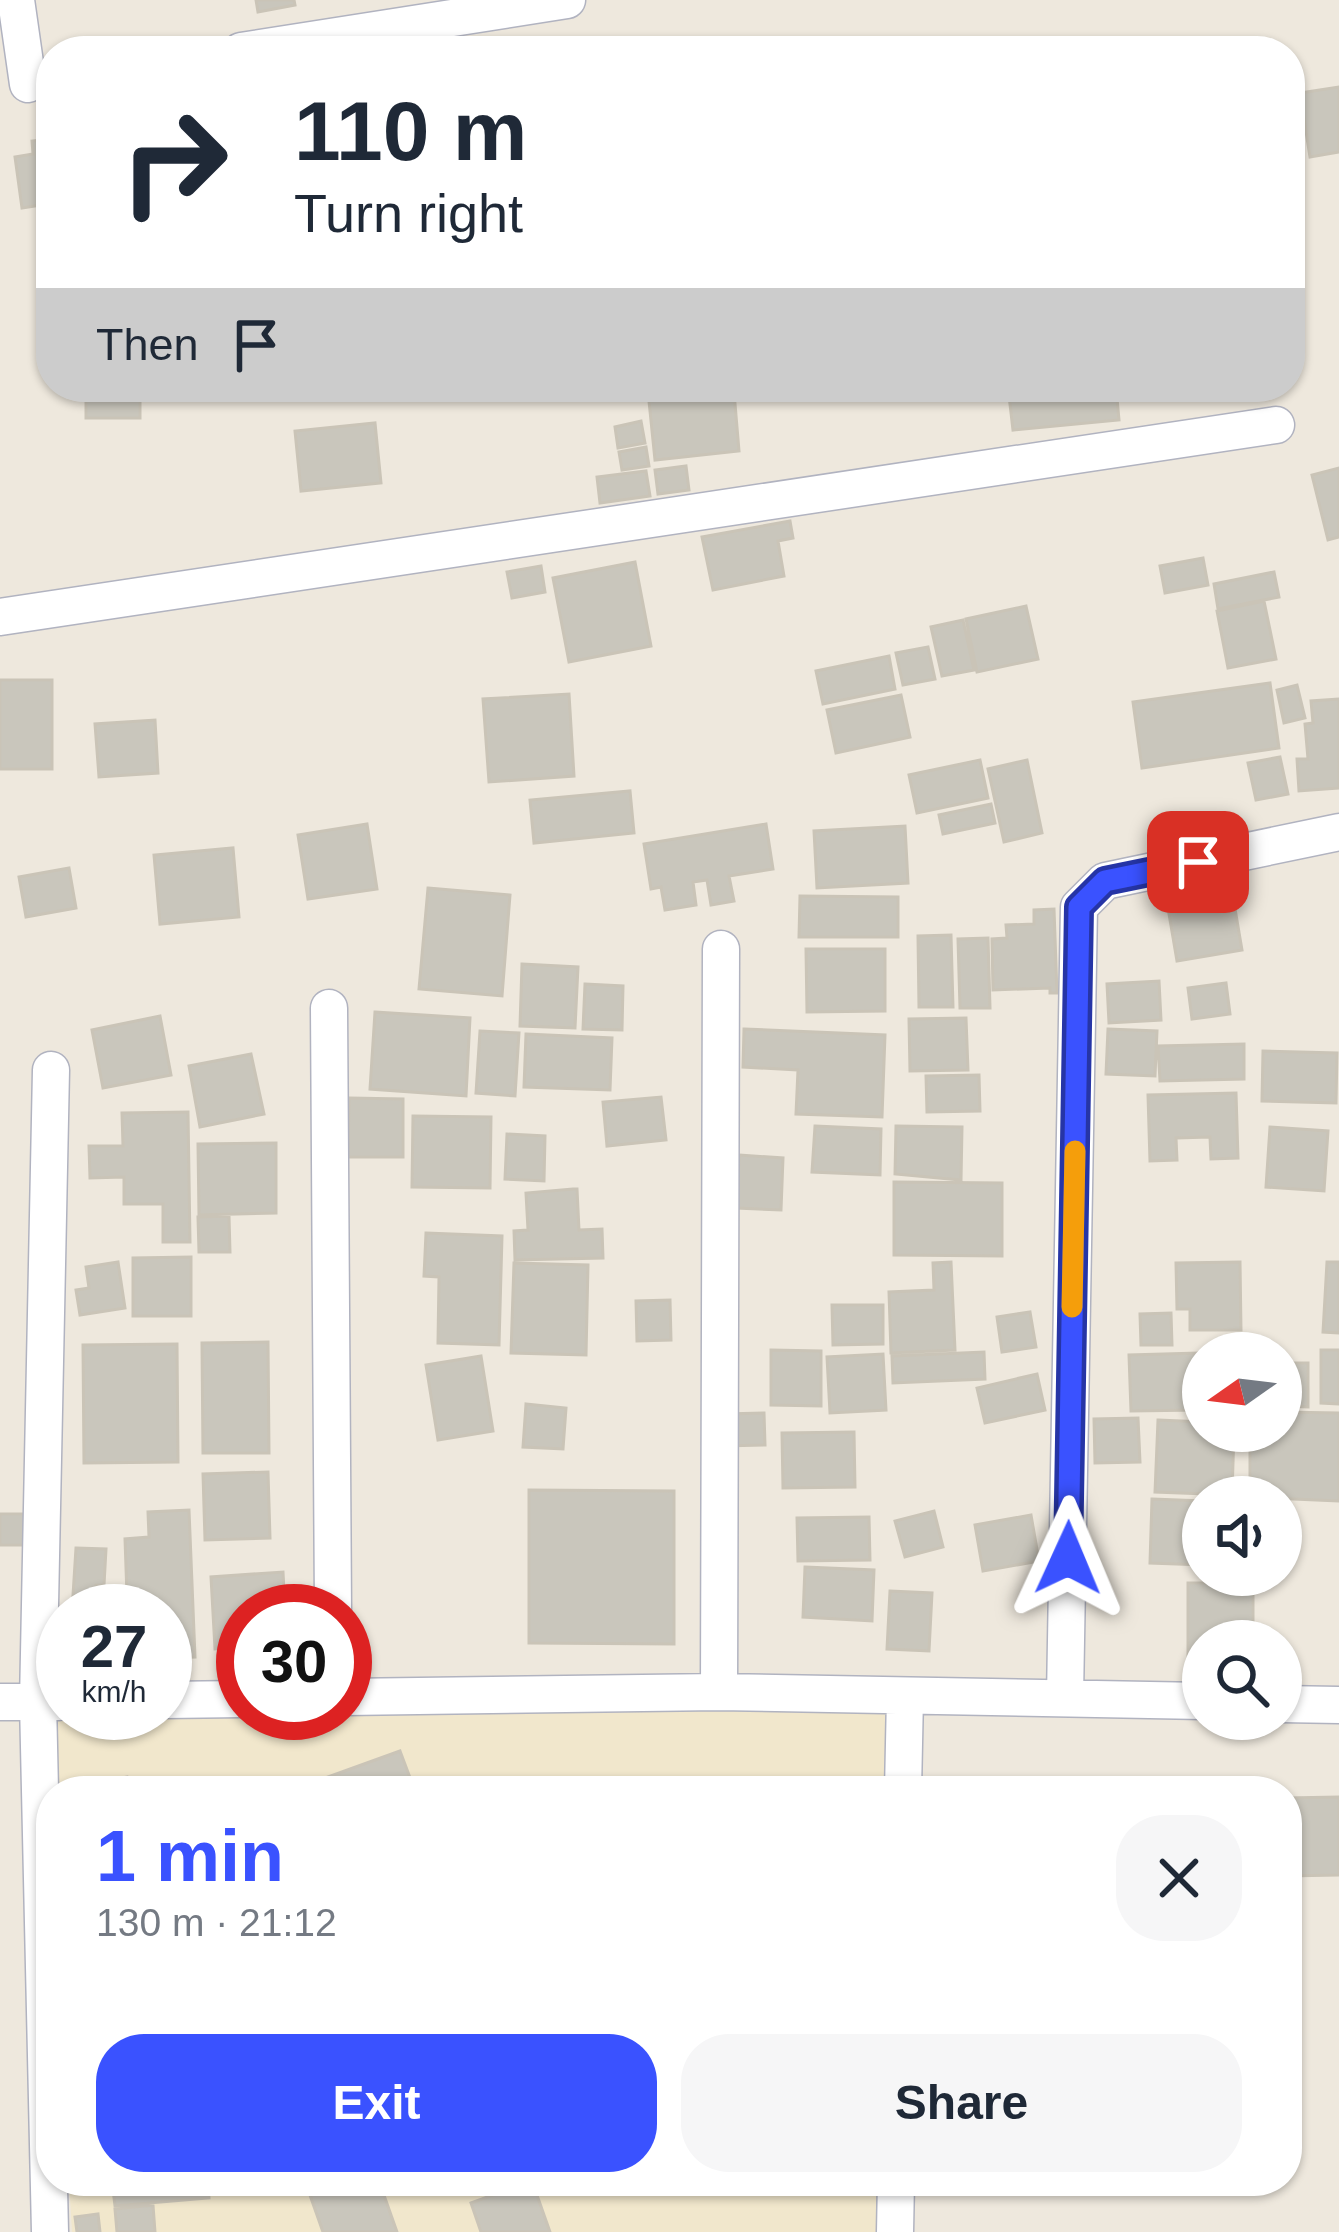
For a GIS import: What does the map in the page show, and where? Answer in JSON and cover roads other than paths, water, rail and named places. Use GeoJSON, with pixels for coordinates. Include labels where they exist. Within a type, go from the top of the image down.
{"type":"FeatureCollection","features":[{"type":"Feature","properties":{"kind":"street"},"geometry":{"type":"LineString","coordinates":[[16,0],[26,85]]}},
{"type":"Feature","properties":{"kind":"street"},"geometry":{"type":"LineString","coordinates":[[337,36],[567,0]]}},
{"type":"Feature","properties":{"kind":"street"},"geometry":{"type":"LineString","coordinates":[[0,617],[1276,424]]}},
{"type":"Feature","properties":{"kind":"street"},"geometry":{"type":"LineString","coordinates":[[1065,1697],[1079,907],[1105,881],[1339,832]]}},
{"type":"Feature","properties":{"kind":"street"},"geometry":{"type":"LineString","coordinates":[[719,1692],[721,949]]}},
{"type":"Feature","properties":{"kind":"street"},"geometry":{"type":"LineString","coordinates":[[329,1008],[333,1584]]}},
{"type":"Feature","properties":{"kind":"street"},"geometry":{"type":"LineString","coordinates":[[51,1070],[51,1584]]}},
{"type":"Feature","properties":{"kind":"street"},"geometry":{"type":"LineString","coordinates":[[372,1697],[719,1692],[1182,1700]]}},
{"type":"Feature","properties":{"kind":"street"},"geometry":{"type":"LineString","coordinates":[[903,1776],[905,1696]]}},
{"type":"Feature","properties":{"kind":"street"},"geometry":{"type":"LineString","coordinates":[[0,1702],[36,1702]]}},
{"type":"Feature","properties":{"kind":"street"},"geometry":{"type":"LineString","coordinates":[[1302,1704],[1339,1705]]}},
{"type":"Feature","properties":{"kind":"street"},"geometry":{"type":"LineString","coordinates":[[51,1740],[51,1776]]}},
{"type":"Feature","properties":{"kind":"street"},"geometry":{"type":"LineString","coordinates":[[50,2196],[50,2232]]}},
{"type":"Feature","properties":{"kind":"street"},"geometry":{"type":"LineString","coordinates":[[895,2232],[896,2196]]}}]}
